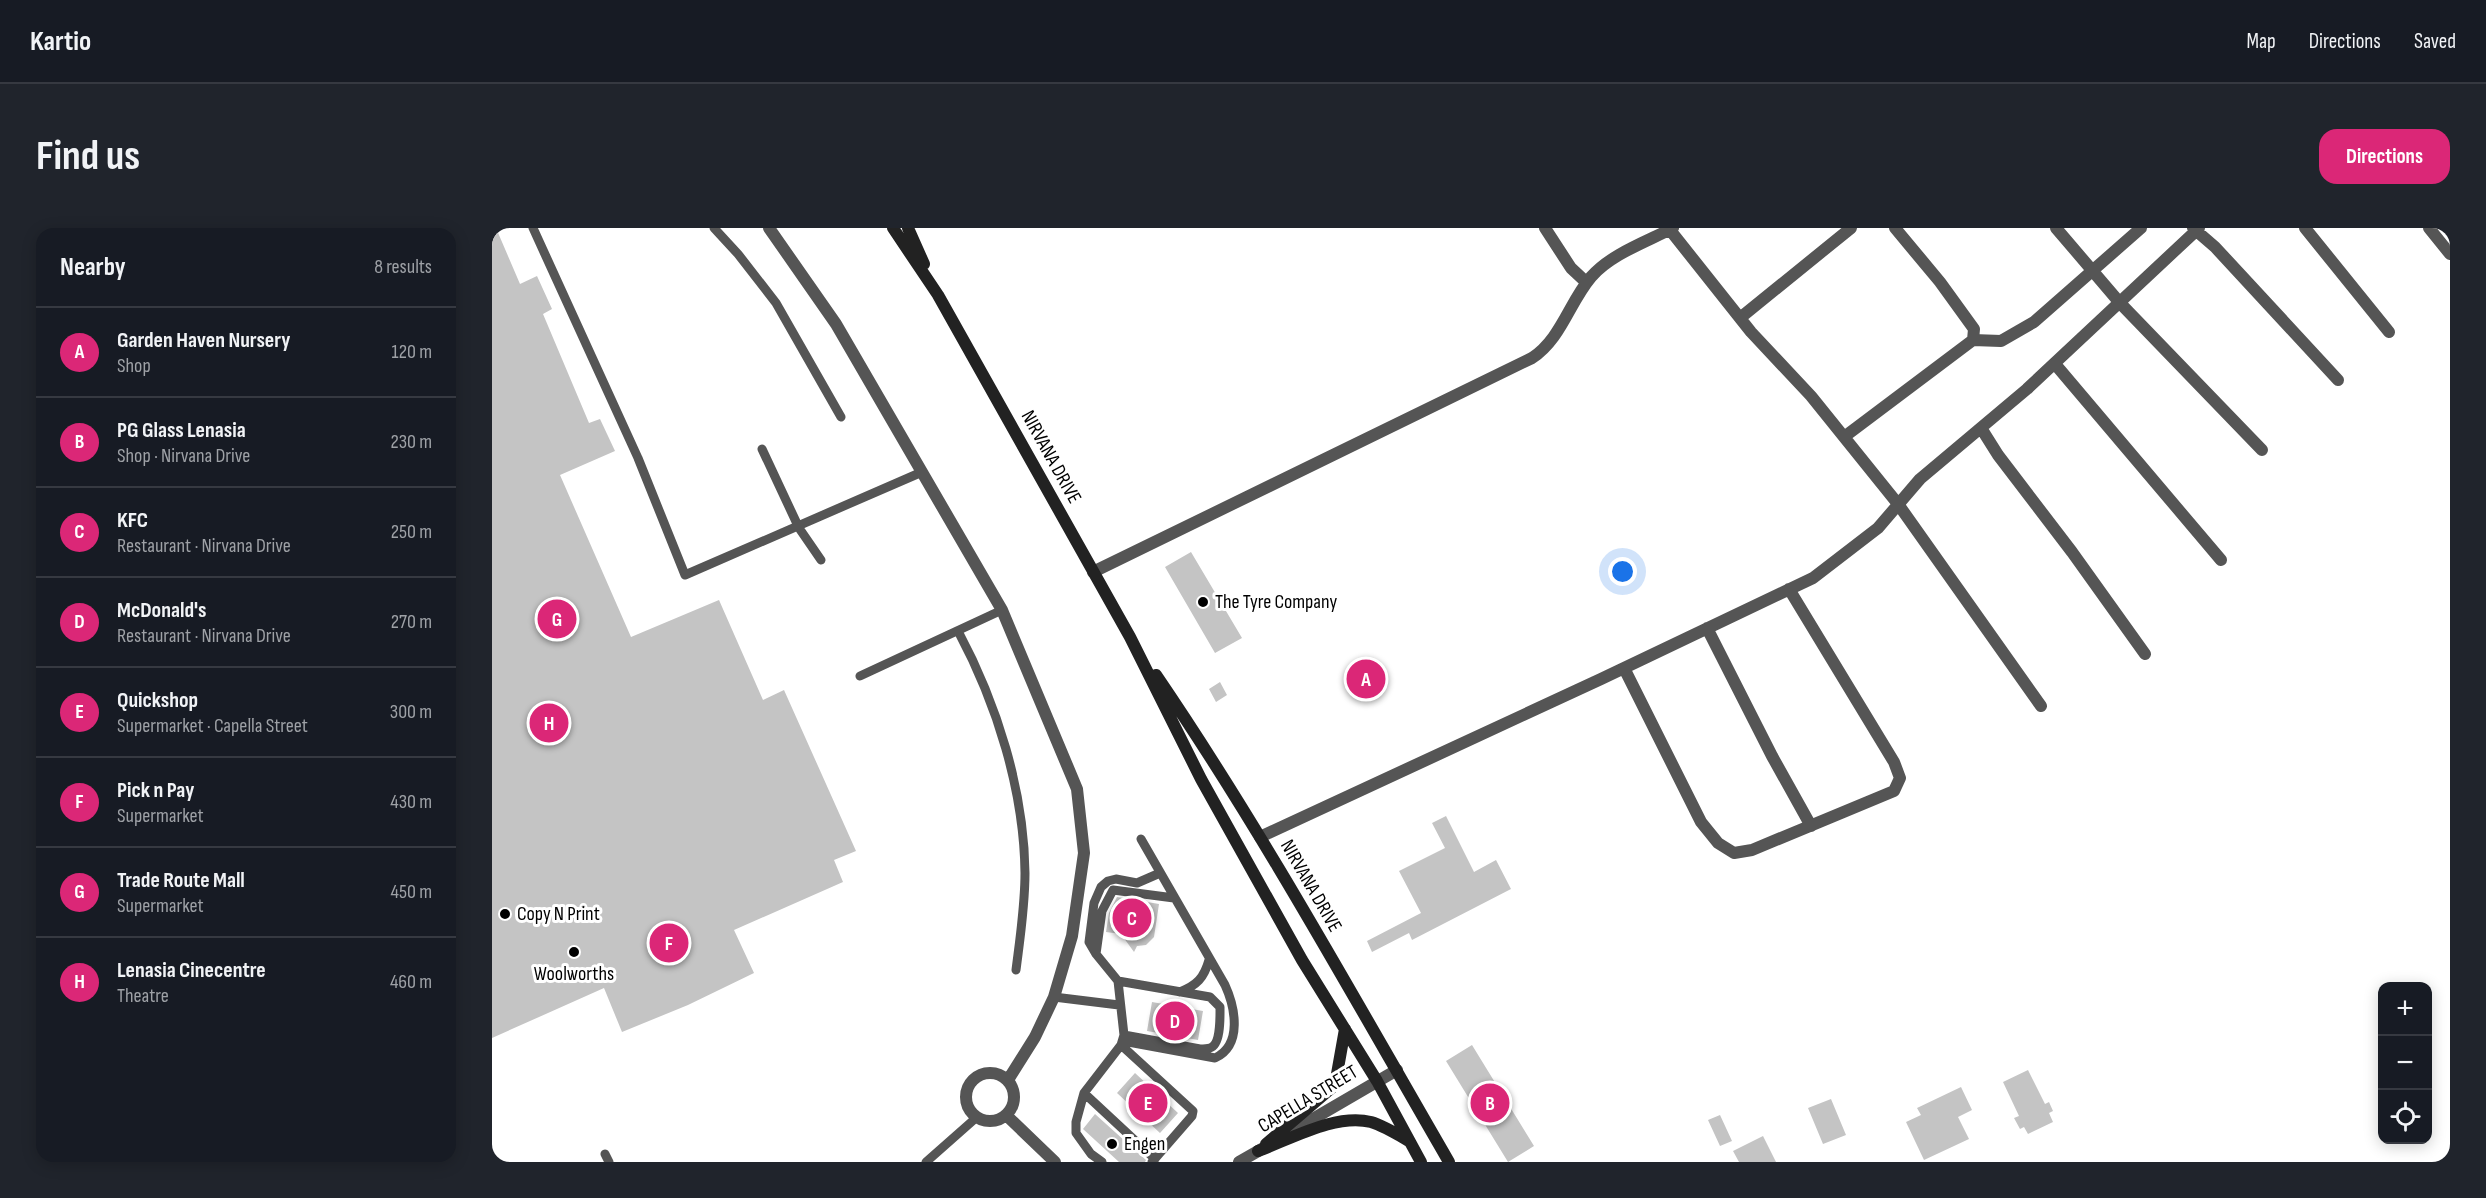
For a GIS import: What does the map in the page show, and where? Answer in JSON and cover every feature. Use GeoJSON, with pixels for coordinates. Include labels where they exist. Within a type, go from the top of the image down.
{"type":"FeatureCollection","features":[{"type":"Feature","properties":{"kind":"main road","name":"NIRVANA DRIVE"},"geometry":{"type":"LineString","coordinates":[[893,228],[938,295],[1130,637],[1201,779],[1302,960],[1377,1081],[1421,1162]]}},
{"type":"Feature","properties":{"kind":"main road","name":"NIRVANA DRIVE"},"geometry":{"type":"LineString","coordinates":[[908,228],[938,295]]}},
{"type":"Feature","properties":{"kind":"main road","name":"NIRVANA DRIVE"},"geometry":{"type":"LineString","coordinates":[[1130,637],[1199,738],[1260,837],[1449,1162]]}},
{"type":"Feature","properties":{"kind":"main road"},"geometry":{"type":"LineString","coordinates":[[1258,1151],[1335,1085],[1345,1029]]}},
{"type":"Feature","properties":{"kind":"main road"},"geometry":{"type":"LineString","coordinates":[[1258,1151],[1346,1120],[1370,1122],[1410,1141]]}},
{"type":"Feature","properties":{"kind":"street"},"geometry":{"type":"LineString","coordinates":[[769,228],[837,324],[1002,610],[1077,789],[1084,854],[1072,936],[1054,997],[1035,1037],[1008,1080]]}},
{"type":"Feature","properties":{"kind":"street"},"geometry":{"type":"LineString","coordinates":[[1545,228],[1571,268],[1586,282]]}},
{"type":"Feature","properties":{"kind":"street"},"geometry":{"type":"LineString","coordinates":[[1740,318],[1851,228]]}},
{"type":"Feature","properties":{"kind":"street"},"geometry":{"type":"LineString","coordinates":[[1895,228],[1940,282],[1974,328],[1973,340]]}},
{"type":"Feature","properties":{"kind":"street"},"geometry":{"type":"LineString","coordinates":[[2056,228],[2120,303],[2262,450]]}},
{"type":"Feature","properties":{"kind":"street"},"geometry":{"type":"LineString","coordinates":[[1844,437],[1973,340],[2001,341],[2034,322],[2141,228]]}},
{"type":"Feature","properties":{"kind":"street"},"geometry":{"type":"LineString","coordinates":[[2305,228],[2389,332]]}},
{"type":"Feature","properties":{"kind":"street"},"geometry":{"type":"LineString","coordinates":[[2429,228],[2450,254]]}},
{"type":"Feature","properties":{"kind":"street"},"geometry":{"type":"LineString","coordinates":[[1093,572],[1532,358],[1547,347],[1586,282],[1607,263],[1671,229],[1740,318],[1810,396],[1898,504],[2041,706]]}},
{"type":"Feature","properties":{"kind":"street"},"geometry":{"type":"LineString","coordinates":[[1260,837],[1813,578],[1878,528],[1920,479],[2055,364],[2198,229],[2338,380]]}},
{"type":"Feature","properties":{"kind":"street"},"geometry":{"type":"LineString","coordinates":[[2055,364],[2222,560]]}},
{"type":"Feature","properties":{"kind":"street"},"geometry":{"type":"LineString","coordinates":[[1982,428],[1998,455],[2072,552],[2145,654]]}},
{"type":"Feature","properties":{"kind":"street"},"geometry":{"type":"LineString","coordinates":[[1624,668],[1701,822],[1718,843],[1734,853],[1752,849],[1894,791],[1900,778],[1894,762],[1789,589]]}},
{"type":"Feature","properties":{"kind":"street"},"geometry":{"type":"LineString","coordinates":[[1707,628],[1772,756],[1811,825]]}},
{"type":"Feature","properties":{"kind":"street","name":"CAPELLA STREET"},"geometry":{"type":"LineString","coordinates":[[1239,1162],[1397,1070]]}},
{"type":"Feature","properties":{"kind":"street"},"geometry":{"type":"LineString","coordinates":[[994,1073],[1008,1080],[1014,1094],[1011,1109],[1006,1115],[992,1121],[977,1117],[971,1112],[966,1096],[971,1081],[978,1076],[994,1073]]}},
{"type":"Feature","properties":{"kind":"street"},"geometry":{"type":"LineString","coordinates":[[1006,1115],[1055,1162]]}},
{"type":"Feature","properties":{"kind":"lane"},"geometry":{"type":"LineString","coordinates":[[533,228],[638,458],[685,575],[799,528],[922,472]]}},
{"type":"Feature","properties":{"kind":"lane"},"geometry":{"type":"LineString","coordinates":[[714,228],[738,254],[776,303],[841,417]]}},
{"type":"Feature","properties":{"kind":"lane"},"geometry":{"type":"LineString","coordinates":[[762,449],[799,528],[821,560]]}},
{"type":"Feature","properties":{"kind":"lane"},"geometry":{"type":"LineString","coordinates":[[860,676],[1002,610]]}},
{"type":"Feature","properties":{"kind":"lane"},"geometry":{"type":"LineString","coordinates":[[958,631],[983,682],[1015,784],[1025,873],[1023,916],[1016,970]]}},
{"type":"Feature","properties":{"kind":"lane"},"geometry":{"type":"LineString","coordinates":[[1123,1040],[1215,1058],[1224,1052],[1232,1036],[1235,1014],[1232,1001],[1141,839]]}},
{"type":"Feature","properties":{"kind":"lane"},"geometry":{"type":"LineString","coordinates":[[1084,1093],[1154,1161],[1192,1116],[1193,1111],[1123,1040],[1118,981],[1089,942],[1094,903],[1101,886],[1116,879],[1137,883],[1160,873]]}},
{"type":"Feature","properties":{"kind":"lane"},"geometry":{"type":"LineString","coordinates":[[1096,954],[1102,911],[1113,890],[1174,898]]}},
{"type":"Feature","properties":{"kind":"lane"},"geometry":{"type":"LineString","coordinates":[[1180,992],[1195,986],[1201,980],[1209,960]]}},
{"type":"Feature","properties":{"kind":"lane"},"geometry":{"type":"LineString","coordinates":[[1118,981],[1210,997],[1220,1007],[1217,1035],[1212,1047],[1200,1049],[1123,1040]]}},
{"type":"Feature","properties":{"kind":"lane"},"geometry":{"type":"LineString","coordinates":[[1054,997],[1119,1005]]}},
{"type":"Feature","properties":{"kind":"lane"},"geometry":{"type":"LineString","coordinates":[[1100,1162],[1080,1141],[1076,1133],[1076,1122],[1084,1093],[1123,1040]]}},
{"type":"Feature","properties":{"kind":"lane"},"geometry":{"type":"LineString","coordinates":[[926,1162],[977,1117]]}},
{"type":"Feature","properties":{"kind":"building"},"geometry":{"type":"Polygon","coordinates":[[[492,228],[496,228],[520,284],[537,276],[552,309],[543,314],[589,423],[600,419],[615,451],[560,475],[631,637],[719,600],[763,700],[784,690],[856,851],[834,860],[843,882],[734,930],[754,973],[688,1005],[622,1032],[604,988],[492,1038],[492,228]]]}},
{"type":"Feature","properties":{"kind":"building","name":"The Tyre Company"},"geometry":{"type":"Polygon","coordinates":[[[1191,552],[1242,638],[1215,653],[1165,567],[1191,552]]]}},
{"type":"Feature","properties":{"kind":"building"},"geometry":{"type":"Polygon","coordinates":[[[1220,682],[1227,695],[1216,702],[1209,689],[1220,682]]]}},
{"type":"Feature","properties":{"kind":"building"},"geometry":{"type":"Polygon","coordinates":[[[1446,816],[1474,872],[1496,860],[1511,889],[1412,940],[1409,933],[1372,952],[1367,941],[1421,913],[1399,871],[1445,848],[1432,823],[1446,816]]]}},
{"type":"Feature","properties":{"kind":"building"},"geometry":{"type":"Polygon","coordinates":[[[1117,897],[1159,904],[1154,937],[1146,945],[1137,946],[1134,952],[1121,934],[1106,932],[1109,913],[1117,897]]]}},
{"type":"Feature","properties":{"kind":"building"},"geometry":{"type":"Polygon","coordinates":[[[1152,1002],[1203,1011],[1198,1040],[1147,1031],[1152,1002]]]}},
{"type":"Feature","properties":{"kind":"building"},"geometry":{"type":"Polygon","coordinates":[[[1472,1045],[1534,1146],[1508,1162],[1446,1061],[1472,1045]]]}},
{"type":"Feature","properties":{"kind":"building"},"geometry":{"type":"Polygon","coordinates":[[[2028,1070],[2045,1104],[2049,1102],[2053,1111],[2049,1113],[2053,1122],[2028,1134],[2024,1127],[2020,1129],[2014,1118],[2019,1116],[2003,1082],[2028,1070]]]}},
{"type":"Feature","properties":{"kind":"building"},"geometry":{"type":"Polygon","coordinates":[[[1135,1073],[1178,1113],[1160,1133],[1117,1093],[1135,1073]]]}},
{"type":"Feature","properties":{"kind":"building"},"geometry":{"type":"Polygon","coordinates":[[[1961,1087],[1972,1110],[1958,1117],[1969,1139],[1924,1160],[1906,1122],[1921,1115],[1917,1108],[1961,1087]]]}},
{"type":"Feature","properties":{"kind":"building"},"geometry":{"type":"Polygon","coordinates":[[[1831,1099],[1846,1135],[1823,1144],[1808,1108],[1831,1099]]]}},
{"type":"Feature","properties":{"kind":"building"},"geometry":{"type":"Polygon","coordinates":[[[1095,1114],[1146,1160],[1145,1162],[1119,1162],[1083,1129],[1095,1114]]]}},
{"type":"Feature","properties":{"kind":"building"},"geometry":{"type":"Polygon","coordinates":[[[1720,1115],[1732,1141],[1720,1146],[1708,1120],[1720,1115]]]}},
{"type":"Feature","properties":{"kind":"building"},"geometry":{"type":"Polygon","coordinates":[[[1763,1136],[1776,1162],[1739,1162],[1733,1151],[1763,1136]]]}},
{"type":"Feature","properties":{"kind":"place","name":"The Tyre Company"},"geometry":{"type":"Point","coordinates":[1203,602]}},
{"type":"Feature","properties":{"kind":"place","name":"Trade Route Mall"},"geometry":{"type":"Point","coordinates":[557,619]}},
{"type":"Feature","properties":{"kind":"place","name":"Garden Haven Nursery"},"geometry":{"type":"Point","coordinates":[1366,679]}},
{"type":"Feature","properties":{"kind":"place","name":"Lenasia Cinecentre"},"geometry":{"type":"Point","coordinates":[549,723]}},
{"type":"Feature","properties":{"kind":"place","name":"Copy N Print"},"geometry":{"type":"Point","coordinates":[505,914]}},
{"type":"Feature","properties":{"kind":"place","name":"KFC"},"geometry":{"type":"Point","coordinates":[1132,918]}},
{"type":"Feature","properties":{"kind":"place","name":"Pick n Pay"},"geometry":{"type":"Point","coordinates":[669,943]}},
{"type":"Feature","properties":{"kind":"place","name":"Woolworths"},"geometry":{"type":"Point","coordinates":[574,952]}},
{"type":"Feature","properties":{"kind":"place","name":"McDonald's"},"geometry":{"type":"Point","coordinates":[1175,1021]}},
{"type":"Feature","properties":{"kind":"place","name":"Quickshop"},"geometry":{"type":"Point","coordinates":[1148,1103]}},
{"type":"Feature","properties":{"kind":"place","name":"PG Glass Lenasia"},"geometry":{"type":"Point","coordinates":[1490,1103]}},
{"type":"Feature","properties":{"kind":"place","name":"Engen"},"geometry":{"type":"Point","coordinates":[1112,1144]}}]}
